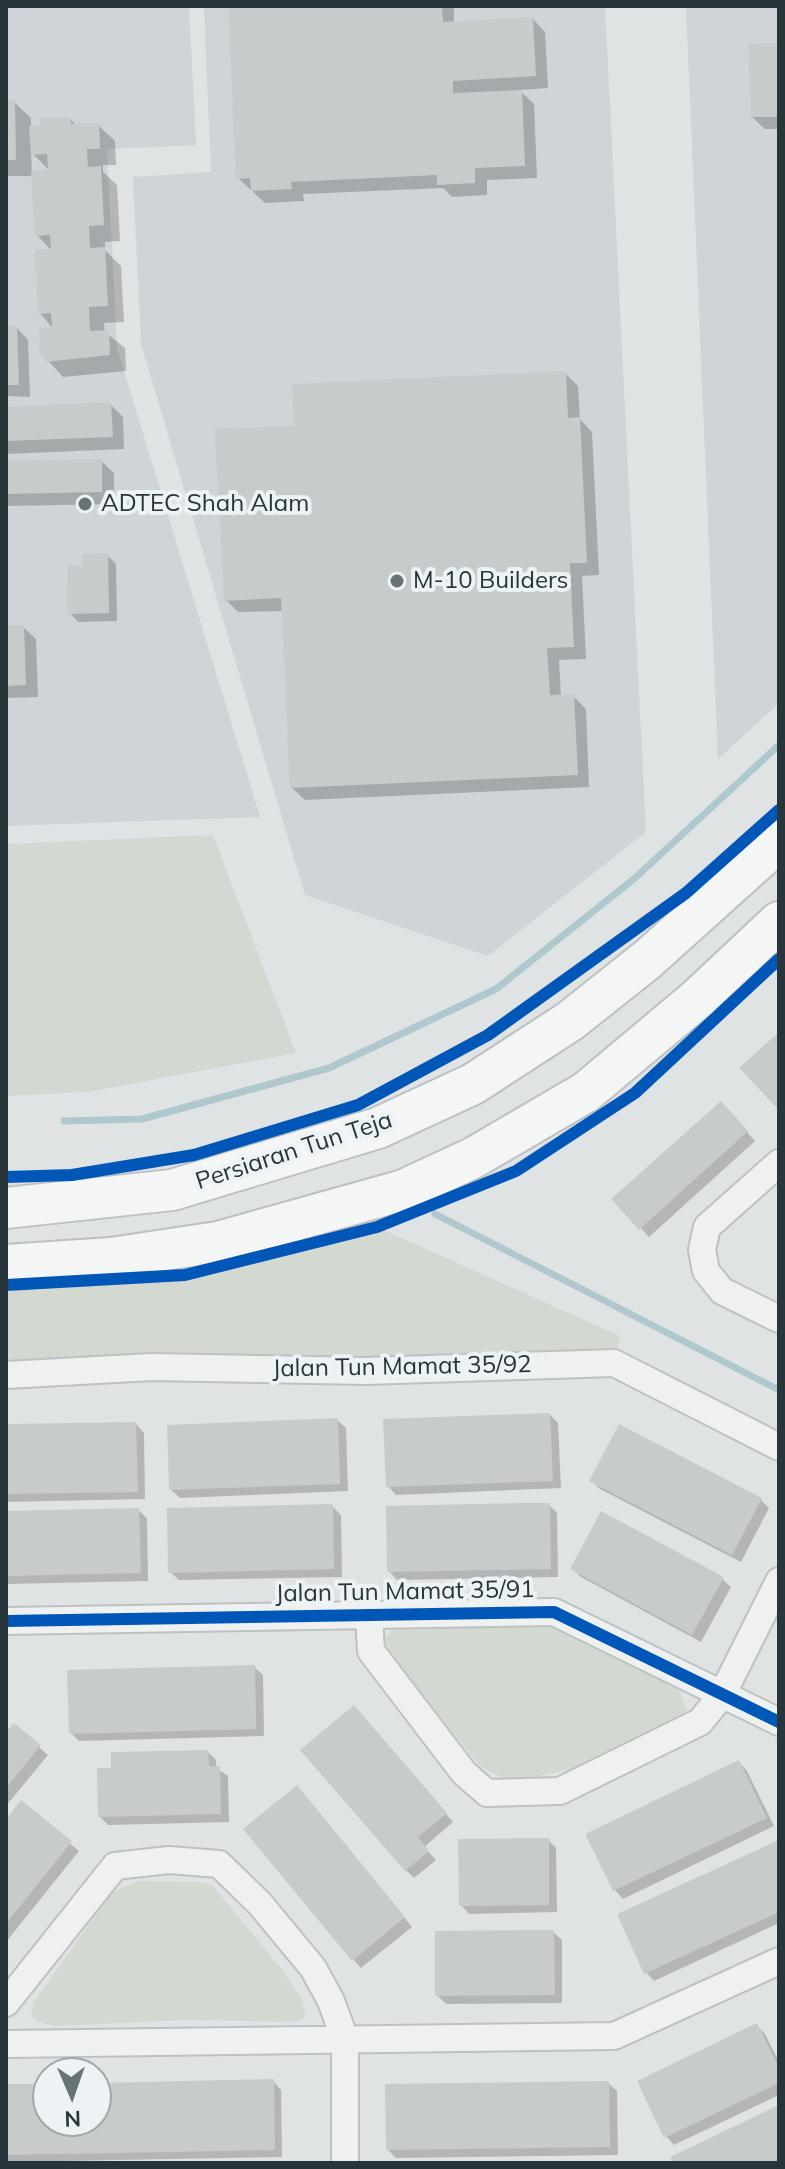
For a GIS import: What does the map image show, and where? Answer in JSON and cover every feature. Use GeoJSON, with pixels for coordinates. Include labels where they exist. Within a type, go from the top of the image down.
{"type":"FeatureCollection","features":[{"type":"Feature","properties":{"kind":"main road","name":"Persiaran Tun Teja"},"geometry":{"type":"LineString","coordinates":[[6,1208],[172,1190],[378,1128],[459,1090],[570,1021],[648,959],[779,841]]}},
{"type":"Feature","properties":{"kind":"main road"},"geometry":{"type":"LineString","coordinates":[[6,1265],[111,1258],[218,1242],[404,1190],[473,1158],[586,1092],[697,999],[779,922]]}},
{"type":"Feature","properties":{"kind":"street"},"geometry":{"type":"LineString","coordinates":[[779,1163],[707,1227],[702,1250],[706,1271],[722,1291],[779,1319]]}},
{"type":"Feature","properties":{"kind":"street","name":"Jalan Tun Mamat 35/92"},"geometry":{"type":"LineString","coordinates":[[6,1375],[152,1367],[366,1371],[614,1363],[779,1447]]}},
{"type":"Feature","properties":{"kind":"street"},"geometry":{"type":"LineString","coordinates":[[369,1615],[371,1651],[464,1773],[487,1793],[560,1791],[700,1722],[722,1695],[779,1581]]}},
{"type":"Feature","properties":{"kind":"street","name":"Jalan Tun Mamat 35/91"},"geometry":{"type":"LineString","coordinates":[[6,1621],[554,1612],[779,1722]]}},
{"type":"Feature","properties":{"kind":"street"},"geometry":{"type":"LineString","coordinates":[[6,2003],[115,1866],[143,1861],[193,1860],[219,1864],[260,1904],[313,1968],[345,2039],[345,2163]]}},
{"type":"Feature","properties":{"kind":"street"},"geometry":{"type":"LineString","coordinates":[[6,2044],[614,2036],[779,1961]]}},
{"type":"Feature","properties":{"kind":"shaded area","name":"ADTEC Shah Alam"},"geometry":{"type":"Polygon","coordinates":[[[6,6],[189,6],[196,145],[107,149],[117,348],[260,817],[6,826],[6,6]]]}},
{"type":"Feature","properties":{"kind":"shaded area"},"geometry":{"type":"Polygon","coordinates":[[[204,6],[605,6],[646,832],[488,956],[305,895],[141,344],[133,177],[211,172],[204,6]]]}},
{"type":"Feature","properties":{"kind":"shaded area"},"geometry":{"type":"Polygon","coordinates":[[[686,6],[779,6],[779,703],[718,759],[686,6]]]}},
{"type":"Feature","properties":{"kind":"shaded area"},"geometry":{"type":"Polygon","coordinates":[[[213,835],[296,1053],[88,1092],[6,1096],[6,844],[213,835]]]}},
{"type":"Feature","properties":{"kind":"shaded area"},"geometry":{"type":"Polygon","coordinates":[[[377,1227],[620,1336],[616,1353],[364,1358],[153,1352],[6,1362],[6,1285],[185,1275],[377,1227]]]}},
{"type":"Feature","properties":{"kind":"shaded area"},"geometry":{"type":"Polygon","coordinates":[[[551,1626],[678,1689],[687,1710],[683,1719],[573,1769],[534,1777],[501,1777],[480,1766],[383,1650],[383,1642],[392,1630],[551,1626]]]}},
{"type":"Feature","properties":{"kind":"shaded area"},"geometry":{"type":"Polygon","coordinates":[[[137,1881],[201,1882],[213,1886],[279,1966],[301,1998],[306,2017],[295,2022],[189,2020],[54,2026],[39,2022],[31,2015],[34,2002],[111,1893],[137,1881]]]}},
{"type":"Feature","properties":{"kind":"building"},"geometry":{"type":"Polygon","coordinates":[[[228,6],[442,6],[443,22],[533,17],[536,76],[453,81],[453,93],[522,90],[525,166],[475,168],[475,183],[437,185],[437,175],[291,182],[292,189],[251,191],[250,178],[236,179],[228,6]]]}},
{"type":"Feature","properties":{"kind":"building"},"geometry":{"type":"Polygon","coordinates":[[[779,43],[779,117],[751,117],[748,44],[779,43]]]}},
{"type":"Feature","properties":{"kind":"building"},"geometry":{"type":"Polygon","coordinates":[[[6,100],[15,100],[16,160],[6,160],[6,100]]]}},
{"type":"Feature","properties":{"kind":"building"},"geometry":{"type":"Polygon","coordinates":[[[71,117],[71,124],[99,123],[100,149],[87,149],[88,167],[101,166],[104,225],[89,226],[90,248],[105,247],[108,306],[89,307],[90,331],[109,330],[110,355],[45,362],[44,355],[40,355],[39,329],[52,328],[51,313],[38,314],[35,250],[51,249],[50,235],[35,236],[31,171],[48,170],[47,154],[31,155],[29,126],[40,125],[40,118],[71,117]]]}},
{"type":"Feature","properties":{"kind":"building"},"geometry":{"type":"Polygon","coordinates":[[[6,325],[17,325],[19,385],[6,385],[6,325]]]}},
{"type":"Feature","properties":{"kind":"building","name":"M-10 Builders"},"geometry":{"type":"Polygon","coordinates":[[[566,371],[568,418],[580,417],[587,563],[570,563],[574,647],[547,648],[550,695],[574,694],[578,775],[290,788],[281,598],[224,601],[215,429],[294,426],[292,384],[566,371]]]}},
{"type":"Feature","properties":{"kind":"building"},"geometry":{"type":"Polygon","coordinates":[[[111,402],[113,437],[6,441],[6,407],[111,402]]]}},
{"type":"Feature","properties":{"kind":"building"},"geometry":{"type":"Polygon","coordinates":[[[102,459],[102,492],[6,494],[6,461],[102,459]]]}},
{"type":"Feature","properties":{"kind":"building"},"geometry":{"type":"Polygon","coordinates":[[[108,553],[109,613],[68,614],[67,566],[82,566],[82,554],[108,553]]]}},
{"type":"Feature","properties":{"kind":"building"},"geometry":{"type":"Polygon","coordinates":[[[6,625],[24,625],[26,685],[6,686],[6,625]]]}},
{"type":"Feature","properties":{"kind":"building"},"geometry":{"type":"Polygon","coordinates":[[[779,1032],[779,1106],[777,1108],[739,1068],[779,1032]]]}},
{"type":"Feature","properties":{"kind":"building"},"geometry":{"type":"Polygon","coordinates":[[[721,1101],[748,1131],[639,1230],[611,1199],[721,1101]]]}},
{"type":"Feature","properties":{"kind":"building"},"geometry":{"type":"Polygon","coordinates":[[[550,1413],[553,1481],[386,1487],[383,1419],[550,1413]]]}},
{"type":"Feature","properties":{"kind":"building"},"geometry":{"type":"Polygon","coordinates":[[[338,1418],[340,1484],[169,1490],[167,1425],[338,1418]]]}},
{"type":"Feature","properties":{"kind":"building"},"geometry":{"type":"Polygon","coordinates":[[[136,1422],[138,1492],[6,1494],[6,1424],[136,1422]]]}},
{"type":"Feature","properties":{"kind":"building"},"geometry":{"type":"Polygon","coordinates":[[[619,1424],[762,1498],[732,1555],[589,1481],[619,1424]]]}},
{"type":"Feature","properties":{"kind":"building"},"geometry":{"type":"Polygon","coordinates":[[[550,1503],[551,1569],[387,1572],[386,1506],[550,1503]]]}},
{"type":"Feature","properties":{"kind":"building"},"geometry":{"type":"Polygon","coordinates":[[[333,1504],[334,1569],[168,1573],[167,1508],[333,1504]]]}},
{"type":"Feature","properties":{"kind":"building"},"geometry":{"type":"Polygon","coordinates":[[[139,1508],[141,1573],[6,1576],[6,1511],[139,1508]]]}},
{"type":"Feature","properties":{"kind":"building"},"geometry":{"type":"Polygon","coordinates":[[[601,1511],[724,1577],[692,1635],[570,1569],[601,1511]]]}},
{"type":"Feature","properties":{"kind":"building"},"geometry":{"type":"Polygon","coordinates":[[[255,1665],[256,1729],[69,1734],[67,1670],[255,1665]]]}},
{"type":"Feature","properties":{"kind":"building"},"geometry":{"type":"Polygon","coordinates":[[[354,1705],[447,1813],[418,1837],[429,1851],[405,1871],[300,1750],[354,1705]]]}},
{"type":"Feature","properties":{"kind":"building"},"geometry":{"type":"Polygon","coordinates":[[[14,1723],[41,1745],[6,1788],[6,1732],[14,1723]]]}},
{"type":"Feature","properties":{"kind":"building"},"geometry":{"type":"Polygon","coordinates":[[[208,1750],[209,1766],[220,1766],[221,1814],[98,1817],[97,1768],[111,1768],[111,1752],[208,1750]]]}},
{"type":"Feature","properties":{"kind":"building"},"geometry":{"type":"Polygon","coordinates":[[[739,1760],[767,1818],[613,1891],[585,1834],[739,1760]]]}},
{"type":"Feature","properties":{"kind":"building"},"geometry":{"type":"Polygon","coordinates":[[[297,1785],[405,1917],[352,1961],[243,1829],[297,1785]]]}},
{"type":"Feature","properties":{"kind":"building"},"geometry":{"type":"Polygon","coordinates":[[[21,1800],[72,1841],[6,1924],[6,1819],[21,1800]]]}},
{"type":"Feature","properties":{"kind":"building"},"geometry":{"type":"Polygon","coordinates":[[[549,1838],[549,1905],[459,1906],[458,1839],[549,1838]]]}},
{"type":"Feature","properties":{"kind":"building"},"geometry":{"type":"Polygon","coordinates":[[[779,1840],[779,1912],[644,1974],[617,1914],[779,1840]]]}},
{"type":"Feature","properties":{"kind":"building"},"geometry":{"type":"Polygon","coordinates":[[[554,1930],[555,1995],[435,1996],[435,1931],[554,1930]]]}},
{"type":"Feature","properties":{"kind":"building"},"geometry":{"type":"Polygon","coordinates":[[[757,2023],[779,2068],[779,2083],[664,2138],[637,2081],[757,2023]]]}},
{"type":"Feature","properties":{"kind":"building"},"geometry":{"type":"Polygon","coordinates":[[[274,2079],[275,2150],[6,2155],[6,2084],[32,2084],[32,2137],[112,2137],[112,2083],[274,2079]]]}},
{"type":"Feature","properties":{"kind":"building"},"geometry":{"type":"Polygon","coordinates":[[[609,2081],[610,2147],[386,2150],[385,2084],[609,2081]]]}},
{"type":"Feature","properties":{"kind":"building"},"geometry":{"type":"Polygon","coordinates":[[[779,2105],[779,2163],[673,2163],[670,2157],[779,2105]]]}},
{"type":"Feature","properties":{"kind":"waterway"},"geometry":{"type":"LineString","coordinates":[[64,1121],[142,1119],[329,1068],[496,989],[635,878],[779,745]]}},
{"type":"Feature","properties":{"kind":"waterway"},"geometry":{"type":"LineString","coordinates":[[435,1214],[779,1390]]}},
{"type":"Feature","properties":{"kind":"cycle path"},"geometry":{"type":"LineString","coordinates":[[6,1177],[72,1175],[194,1155],[358,1105],[488,1035],[686,893],[779,810]]}},
{"type":"Feature","properties":{"kind":"cycle path"},"geometry":{"type":"LineString","coordinates":[[6,1285],[185,1275],[377,1227],[516,1171],[635,1093],[779,959]]}},
{"type":"Feature","properties":{"kind":"cycle path"},"geometry":{"type":"LineString","coordinates":[[6,1621],[554,1612],[779,1722]]}},
{"type":"Feature","properties":{"kind":"place","name":"ADTEC Shah Alam"},"geometry":{"type":"Point","coordinates":[85,504]}},
{"type":"Feature","properties":{"kind":"place","name":"M-10 Builders"},"geometry":{"type":"Point","coordinates":[397,581]}}]}
